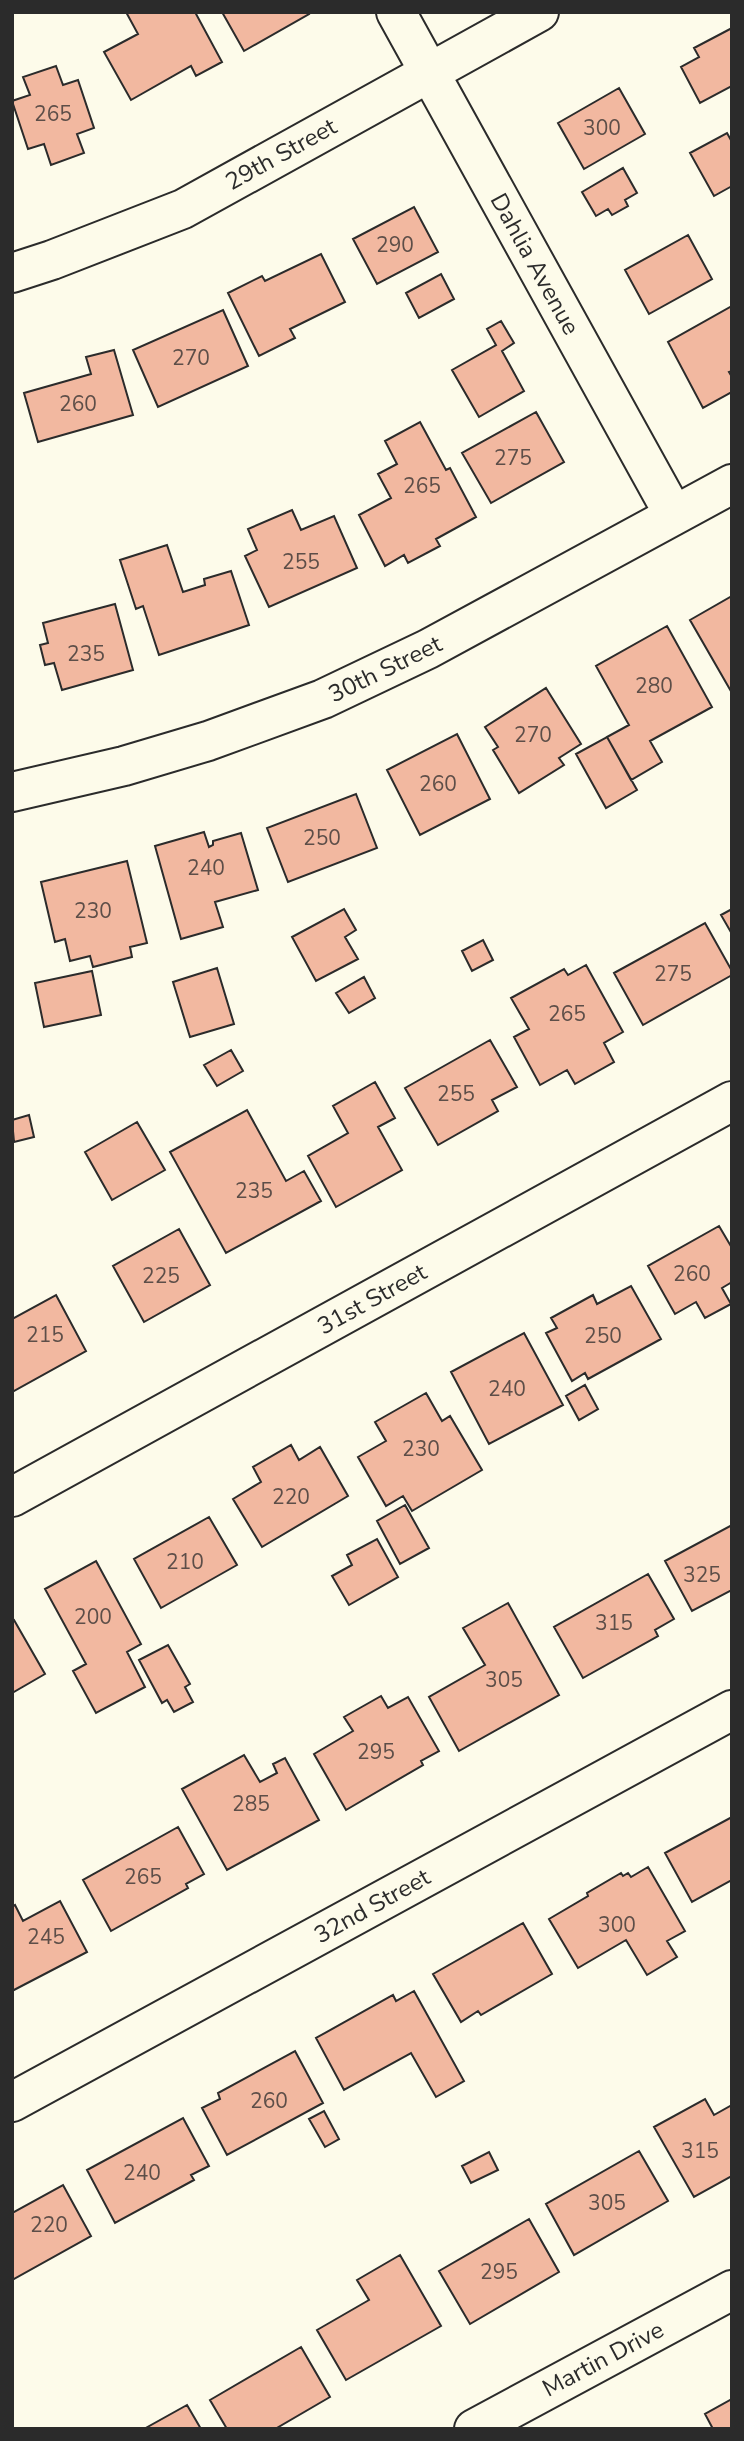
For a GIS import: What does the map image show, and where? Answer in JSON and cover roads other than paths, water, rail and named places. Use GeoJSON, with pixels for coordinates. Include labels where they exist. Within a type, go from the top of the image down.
{"type":"FeatureCollection","features":[{"type":"Feature","properties":{"kind":"street","name":"Dahlia Avenue"},"geometry":{"type":"LineString","coordinates":[[396,12],[674,515]]}},
{"type":"Feature","properties":{"kind":"street","name":"29th Street"},"geometry":{"type":"LineString","coordinates":[[12,273],[183,209],[539,12]]}},
{"type":"Feature","properties":{"kind":"street","name":"30th Street"},"geometry":{"type":"LineString","coordinates":[[12,792],[124,766],[208,741],[323,699],[428,649],[732,484]]}},
{"type":"Feature","properties":{"kind":"street","name":"31st Street"},"geometry":{"type":"LineString","coordinates":[[12,1497],[732,1101]]}},
{"type":"Feature","properties":{"kind":"street","name":"32nd Street"},"geometry":{"type":"LineString","coordinates":[[12,2102],[732,1710]]}},
{"type":"Feature","properties":{"kind":"street","name":"Martin Drive"},"geometry":{"type":"LineString","coordinates":[[474,2429],[732,2290]]}}]}
